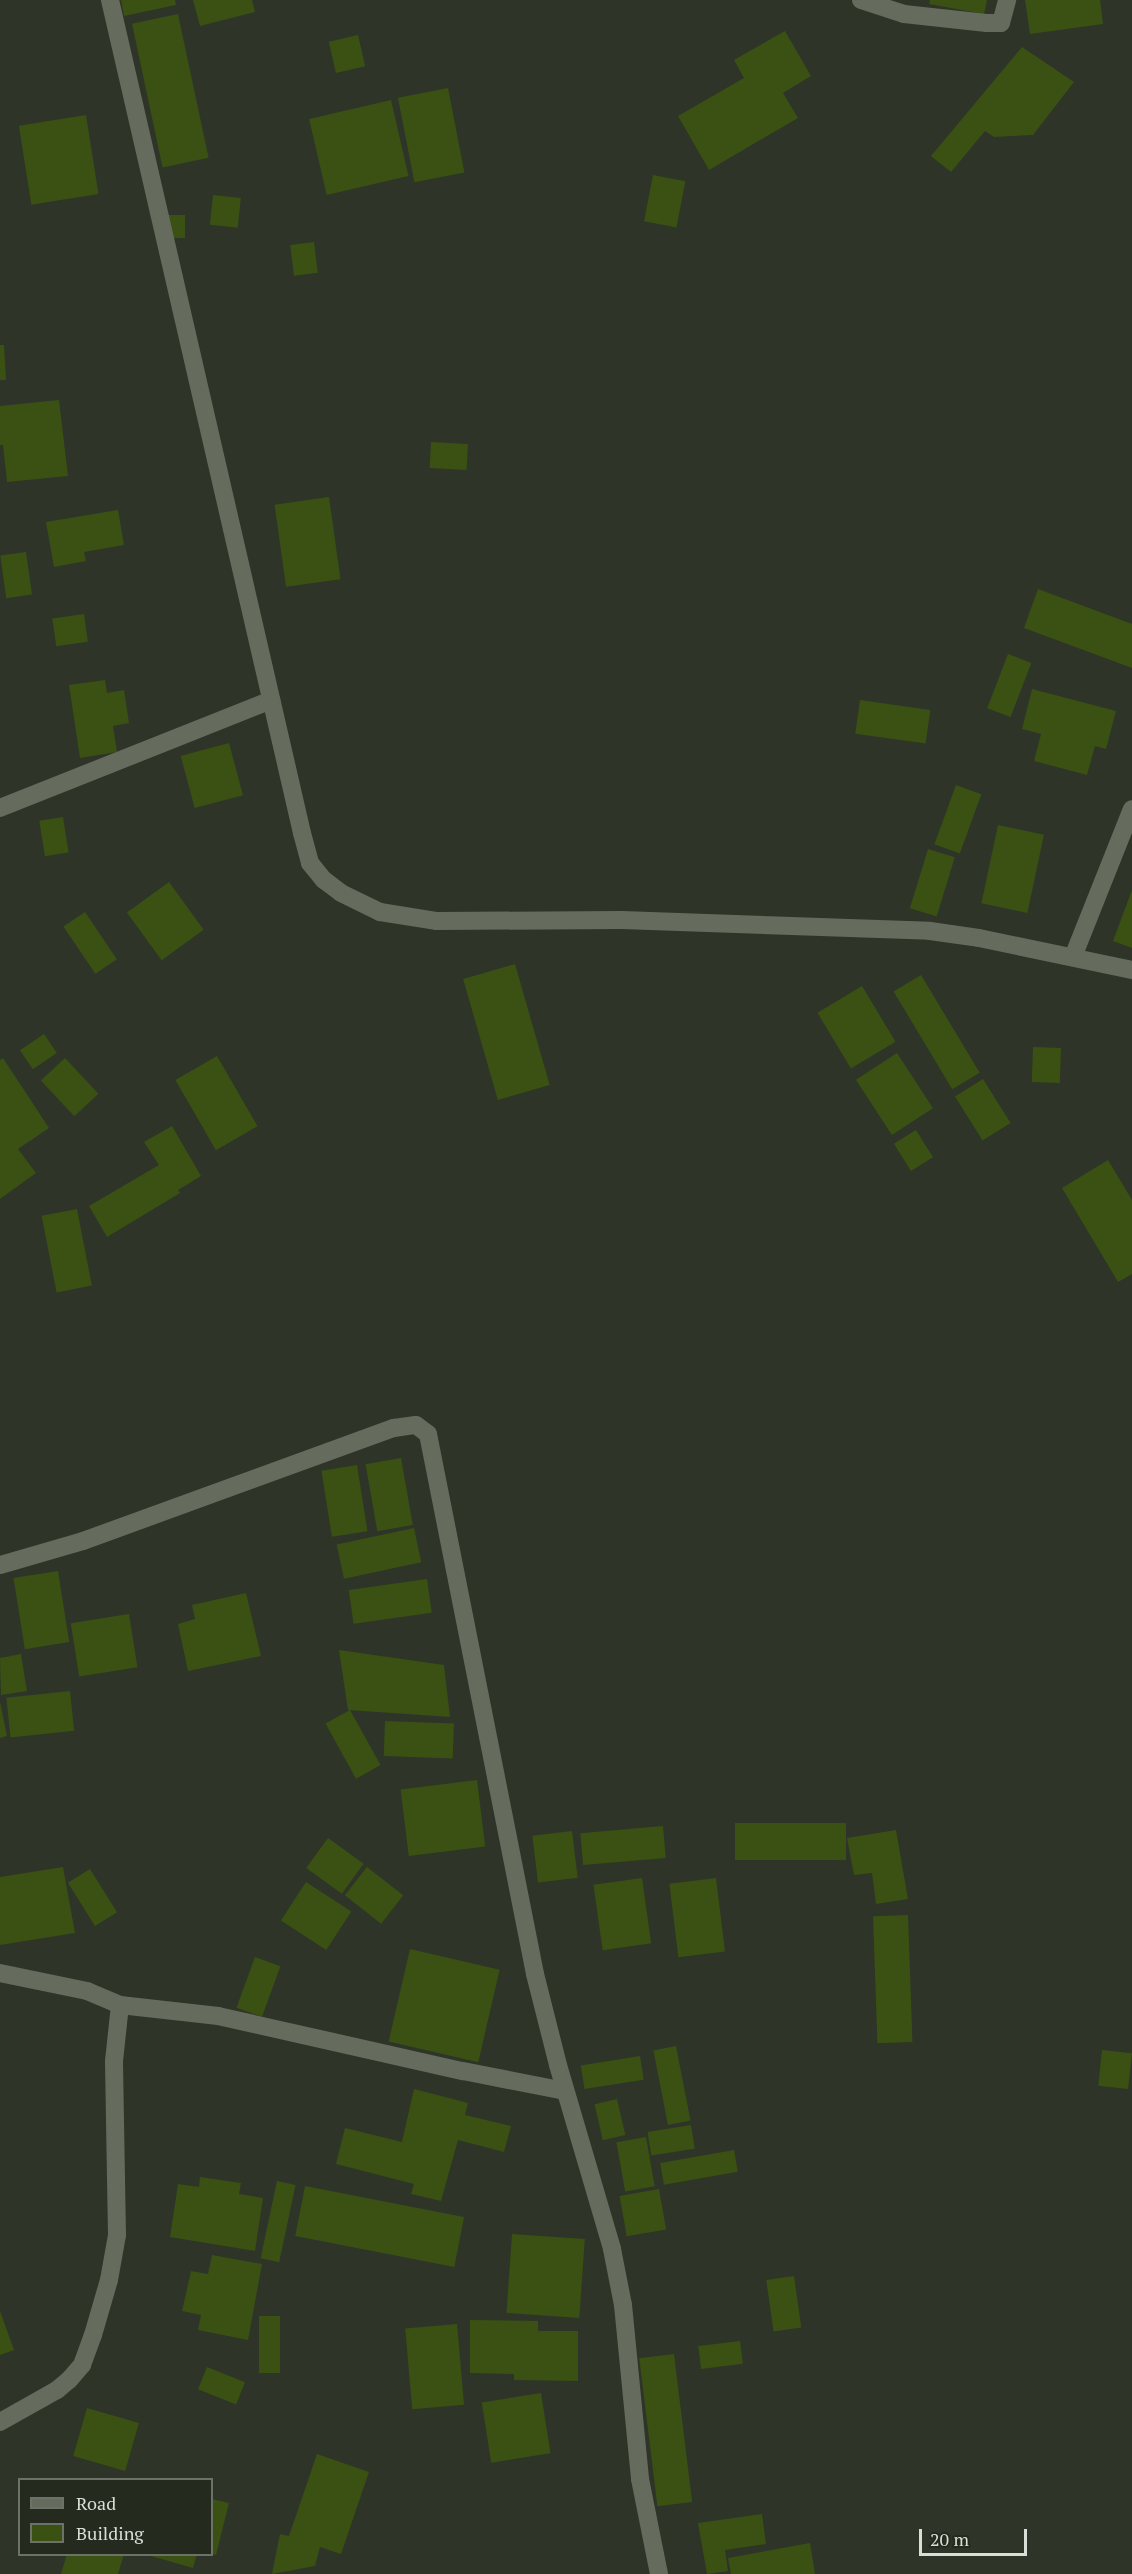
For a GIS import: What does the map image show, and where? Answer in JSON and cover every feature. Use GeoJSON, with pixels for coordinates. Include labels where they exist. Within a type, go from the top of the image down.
{"type":"FeatureCollection","features":[{"type":"Feature","properties":{"kind":"street"},"geometry":{"type":"LineString","coordinates":[[110,0],[310,863],[324,880],[341,893],[380,912],[437,921],[622,920],[930,932],[979,938],[1132,970]]}},
{"type":"Feature","properties":{"kind":"street"},"geometry":{"type":"LineString","coordinates":[[861,0],[904,14],[1002,23],[1006,0]]}},
{"type":"Feature","properties":{"kind":"street"},"geometry":{"type":"LineString","coordinates":[[0,808],[271,700]]}},
{"type":"Feature","properties":{"kind":"street"},"geometry":{"type":"LineString","coordinates":[[1072,957],[1132,809]]}},
{"type":"Feature","properties":{"kind":"street"},"geometry":{"type":"LineString","coordinates":[[0,1565],[83,1541],[394,1428],[416,1425],[424,1428],[428,1434],[535,1974],[565,2091],[612,2248],[623,2305],[640,2479],[659,2574]]}},
{"type":"Feature","properties":{"kind":"street"},"geometry":{"type":"LineString","coordinates":[[0,1973],[87,1991],[120,2005],[218,2016],[464,2072],[565,2091]]}},
{"type":"Feature","properties":{"kind":"street"},"geometry":{"type":"LineString","coordinates":[[0,2422],[57,2390],[82,2365],[109,2280],[117,2235],[114,2061],[120,2005]]}},
{"type":"Feature","properties":{"kind":"building"},"geometry":{"type":"Polygon","coordinates":[[[121,0],[175,0],[176,5],[124,16],[121,0]]]}},
{"type":"Feature","properties":{"kind":"building"},"geometry":{"type":"Polygon","coordinates":[[[193,0],[252,0],[255,12],[200,26],[193,0]]]}},
{"type":"Feature","properties":{"kind":"building"},"geometry":{"type":"Polygon","coordinates":[[[930,0],[987,0],[984,14],[929,4],[930,0]]]}},
{"type":"Feature","properties":{"kind":"building"},"geometry":{"type":"Polygon","coordinates":[[[1025,0],[1100,0],[1103,24],[1030,34],[1025,0]]]}},
{"type":"Feature","properties":{"kind":"building"},"geometry":{"type":"Polygon","coordinates":[[[178,14],[209,158],[163,168],[132,24],[178,14]]]}},
{"type":"Feature","properties":{"kind":"building"},"geometry":{"type":"Polygon","coordinates":[[[785,31],[811,76],[783,93],[798,118],[709,170],[678,116],[744,78],[734,60],[785,31]]]}},
{"type":"Feature","properties":{"kind":"building"},"geometry":{"type":"Polygon","coordinates":[[[358,35],[365,66],[336,73],[329,42],[358,35]]]}},
{"type":"Feature","properties":{"kind":"building"},"geometry":{"type":"Polygon","coordinates":[[[1022,47],[1074,82],[1033,135],[994,137],[985,131],[951,172],[931,156],[1022,47]]]}},
{"type":"Feature","properties":{"kind":"building"},"geometry":{"type":"Polygon","coordinates":[[[448,88],[464,172],[414,182],[398,98],[448,88]]]}},
{"type":"Feature","properties":{"kind":"building"},"geometry":{"type":"Polygon","coordinates":[[[391,100],[409,176],[327,195],[309,119],[391,100]]]}},
{"type":"Feature","properties":{"kind":"building"},"geometry":{"type":"Polygon","coordinates":[[[86,115],[99,194],[31,205],[19,126],[86,115]]]}},
{"type":"Feature","properties":{"kind":"building"},"geometry":{"type":"Polygon","coordinates":[[[653,175],[685,181],[676,227],[644,221],[653,175]]]}},
{"type":"Feature","properties":{"kind":"building"},"geometry":{"type":"Polygon","coordinates":[[[213,195],[241,198],[238,228],[210,225],[213,195]]]}},
{"type":"Feature","properties":{"kind":"building"},"geometry":{"type":"Polygon","coordinates":[[[159,215],[185,215],[185,238],[159,238],[159,215]]]}},
{"type":"Feature","properties":{"kind":"building"},"geometry":{"type":"Polygon","coordinates":[[[314,242],[318,273],[294,276],[290,245],[314,242]]]}},
{"type":"Feature","properties":{"kind":"building"},"geometry":{"type":"Polygon","coordinates":[[[0,345],[4,345],[6,380],[0,380],[0,345]]]}},
{"type":"Feature","properties":{"kind":"building"},"geometry":{"type":"Polygon","coordinates":[[[59,400],[68,476],[7,482],[3,445],[0,445],[0,406],[59,400]]]}},
{"type":"Feature","properties":{"kind":"building"},"geometry":{"type":"Polygon","coordinates":[[[431,442],[468,444],[467,470],[430,468],[431,442]]]}},
{"type":"Feature","properties":{"kind":"building"},"geometry":{"type":"Polygon","coordinates":[[[329,497],[341,579],[286,587],[275,505],[329,497]]]}},
{"type":"Feature","properties":{"kind":"building"},"geometry":{"type":"Polygon","coordinates":[[[118,510],[124,545],[84,552],[86,561],[54,567],[46,522],[118,510]]]}},
{"type":"Feature","properties":{"kind":"building"},"geometry":{"type":"Polygon","coordinates":[[[26,552],[32,595],[6,598],[0,556],[26,552]]]}},
{"type":"Feature","properties":{"kind":"building"},"geometry":{"type":"Polygon","coordinates":[[[1038,589],[1132,624],[1132,668],[1024,628],[1038,589]]]}},
{"type":"Feature","properties":{"kind":"building"},"geometry":{"type":"Polygon","coordinates":[[[84,614],[88,642],[56,646],[52,618],[84,614]]]}},
{"type":"Feature","properties":{"kind":"building"},"geometry":{"type":"Polygon","coordinates":[[[1008,654],[1031,663],[1011,717],[987,708],[1008,654]]]}},
{"type":"Feature","properties":{"kind":"building"},"geometry":{"type":"Polygon","coordinates":[[[105,680],[107,693],[124,690],[129,723],[113,726],[117,752],[80,758],[69,685],[105,680]]]}},
{"type":"Feature","properties":{"kind":"building"},"geometry":{"type":"Polygon","coordinates":[[[1032,689],[1116,711],[1106,749],[1095,746],[1087,775],[1034,761],[1041,734],[1022,729],[1032,689]]]}},
{"type":"Feature","properties":{"kind":"building"},"geometry":{"type":"Polygon","coordinates":[[[860,700],[930,710],[926,744],[855,734],[860,700]]]}},
{"type":"Feature","properties":{"kind":"building"},"geometry":{"type":"Polygon","coordinates":[[[229,743],[243,795],[195,808],[181,756],[229,743]]]}},
{"type":"Feature","properties":{"kind":"building"},"geometry":{"type":"Polygon","coordinates":[[[956,785],[981,794],[960,853],[934,844],[956,785]]]}},
{"type":"Feature","properties":{"kind":"building"},"geometry":{"type":"Polygon","coordinates":[[[63,817],[69,853],[45,856],[39,821],[63,817]]]}},
{"type":"Feature","properties":{"kind":"building"},"geometry":{"type":"Polygon","coordinates":[[[998,825],[1044,835],[1027,913],[981,903],[998,825]]]}},
{"type":"Feature","properties":{"kind":"building"},"geometry":{"type":"Polygon","coordinates":[[[928,849],[955,857],[937,916],[910,908],[928,849]]]}},
{"type":"Feature","properties":{"kind":"building"},"geometry":{"type":"Polygon","coordinates":[[[169,882],[204,930],[162,960],[127,913],[169,882]]]}},
{"type":"Feature","properties":{"kind":"building"},"geometry":{"type":"Polygon","coordinates":[[[1132,890],[1132,948],[1113,941],[1132,890]]]}},
{"type":"Feature","properties":{"kind":"building"},"geometry":{"type":"Polygon","coordinates":[[[85,912],[117,959],[95,974],[63,927],[85,912]]]}},
{"type":"Feature","properties":{"kind":"building"},"geometry":{"type":"Polygon","coordinates":[[[515,964],[550,1085],[498,1100],[463,979],[515,964]]]}},
{"type":"Feature","properties":{"kind":"building"},"geometry":{"type":"Polygon","coordinates":[[[921,975],[980,1073],[952,1089],[894,991],[921,975]]]}},
{"type":"Feature","properties":{"kind":"building"},"geometry":{"type":"Polygon","coordinates":[[[862,986],[895,1042],[851,1068],[817,1013],[862,986]]]}},
{"type":"Feature","properties":{"kind":"building"},"geometry":{"type":"Polygon","coordinates":[[[44,1034],[57,1053],[33,1069],[20,1050],[44,1034]]]}},
{"type":"Feature","properties":{"kind":"building"},"geometry":{"type":"Polygon","coordinates":[[[1033,1047],[1061,1048],[1060,1083],[1032,1082],[1033,1047]]]}},
{"type":"Feature","properties":{"kind":"building"},"geometry":{"type":"Polygon","coordinates":[[[897,1053],[933,1108],[892,1135],[856,1080],[897,1053]]]}},
{"type":"Feature","properties":{"kind":"building"},"geometry":{"type":"Polygon","coordinates":[[[217,1056],[258,1126],[216,1150],[175,1080],[217,1056]]]}},
{"type":"Feature","properties":{"kind":"building"},"geometry":{"type":"Polygon","coordinates":[[[3,1058],[49,1128],[18,1149],[36,1173],[0,1199],[0,1060],[3,1058]]]}},
{"type":"Feature","properties":{"kind":"building"},"geometry":{"type":"Polygon","coordinates":[[[65,1058],[98,1094],[74,1116],[41,1081],[65,1058]]]}},
{"type":"Feature","properties":{"kind":"building"},"geometry":{"type":"Polygon","coordinates":[[[983,1079],[1011,1123],[983,1141],[955,1096],[983,1079]]]}},
{"type":"Feature","properties":{"kind":"building"},"geometry":{"type":"Polygon","coordinates":[[[172,1126],[201,1176],[178,1190],[180,1193],[107,1237],[89,1206],[159,1165],[144,1142],[172,1126]]]}},
{"type":"Feature","properties":{"kind":"building"},"geometry":{"type":"Polygon","coordinates":[[[916,1130],[933,1157],[911,1171],[894,1144],[916,1130]]]}},
{"type":"Feature","properties":{"kind":"building"},"geometry":{"type":"Polygon","coordinates":[[[1108,1160],[1132,1200],[1132,1274],[1118,1282],[1062,1188],[1108,1160]]]}},
{"type":"Feature","properties":{"kind":"building"},"geometry":{"type":"Polygon","coordinates":[[[77,1209],[92,1286],[57,1292],[42,1216],[77,1209]]]}},
{"type":"Feature","properties":{"kind":"building"},"geometry":{"type":"Polygon","coordinates":[[[401,1458],[413,1525],[377,1531],[366,1464],[401,1458]]]}},
{"type":"Feature","properties":{"kind":"building"},"geometry":{"type":"Polygon","coordinates":[[[357,1465],[367,1531],[332,1537],[321,1471],[357,1465]]]}},
{"type":"Feature","properties":{"kind":"building"},"geometry":{"type":"Polygon","coordinates":[[[414,1528],[421,1562],[344,1579],[337,1544],[414,1528]]]}},
{"type":"Feature","properties":{"kind":"building"},"geometry":{"type":"Polygon","coordinates":[[[58,1571],[69,1642],[25,1649],[14,1578],[58,1571]]]}},
{"type":"Feature","properties":{"kind":"building"},"geometry":{"type":"Polygon","coordinates":[[[427,1579],[432,1613],[354,1624],[349,1590],[427,1579]]]}},
{"type":"Feature","properties":{"kind":"building"},"geometry":{"type":"Polygon","coordinates":[[[246,1593],[261,1656],[188,1671],[178,1624],[195,1619],[192,1605],[246,1593]]]}},
{"type":"Feature","properties":{"kind":"building"},"geometry":{"type":"Polygon","coordinates":[[[129,1614],[137,1667],[79,1677],[71,1623],[129,1614]]]}},
{"type":"Feature","properties":{"kind":"building"},"geometry":{"type":"Polygon","coordinates":[[[339,1650],[444,1665],[450,1717],[348,1710],[339,1650]]]}},
{"type":"Feature","properties":{"kind":"building"},"geometry":{"type":"Polygon","coordinates":[[[21,1654],[27,1691],[1,1695],[0,1658],[21,1654]]]}},
{"type":"Feature","properties":{"kind":"building"},"geometry":{"type":"Polygon","coordinates":[[[70,1691],[74,1731],[11,1737],[6,1698],[70,1691]]]}},
{"type":"Feature","properties":{"kind":"building"},"geometry":{"type":"Polygon","coordinates":[[[0,1702],[7,1736],[0,1738],[0,1702]]]}},
{"type":"Feature","properties":{"kind":"building"},"geometry":{"type":"Polygon","coordinates":[[[350,1710],[381,1765],[356,1779],[326,1724],[350,1710]]]}},
{"type":"Feature","properties":{"kind":"building"},"geometry":{"type":"Polygon","coordinates":[[[385,1721],[454,1723],[453,1758],[384,1756],[385,1721]]]}},
{"type":"Feature","properties":{"kind":"building"},"geometry":{"type":"Polygon","coordinates":[[[477,1780],[485,1847],[409,1856],[401,1789],[477,1780]]]}},
{"type":"Feature","properties":{"kind":"building"},"geometry":{"type":"Polygon","coordinates":[[[735,1823],[846,1823],[846,1860],[735,1860],[735,1823]]]}},
{"type":"Feature","properties":{"kind":"building"},"geometry":{"type":"Polygon","coordinates":[[[663,1826],[666,1858],[583,1865],[580,1833],[663,1826]]]}},
{"type":"Feature","properties":{"kind":"building"},"geometry":{"type":"Polygon","coordinates":[[[896,1830],[908,1899],[876,1904],[872,1873],[854,1875],[847,1838],[896,1830]]]}},
{"type":"Feature","properties":{"kind":"building"},"geometry":{"type":"Polygon","coordinates":[[[572,1831],[578,1878],[538,1883],[532,1836],[572,1831]]]}},
{"type":"Feature","properties":{"kind":"building"},"geometry":{"type":"Polygon","coordinates":[[[328,1838],[364,1864],[342,1894],[306,1868],[328,1838]]]}},
{"type":"Feature","properties":{"kind":"building"},"geometry":{"type":"Polygon","coordinates":[[[63,1867],[75,1933],[0,1945],[0,1877],[63,1867]]]}},
{"type":"Feature","properties":{"kind":"building"},"geometry":{"type":"Polygon","coordinates":[[[367,1867],[403,1895],[381,1924],[345,1895],[367,1867]]]}},
{"type":"Feature","properties":{"kind":"building"},"geometry":{"type":"Polygon","coordinates":[[[90,1869],[117,1912],[95,1926],[68,1883],[90,1869]]]}},
{"type":"Feature","properties":{"kind":"building"},"geometry":{"type":"Polygon","coordinates":[[[642,1878],[651,1943],[603,1950],[593,1885],[642,1878]]]}},
{"type":"Feature","properties":{"kind":"building"},"geometry":{"type":"Polygon","coordinates":[[[716,1878],[725,1951],[678,1957],[669,1884],[716,1878]]]}},
{"type":"Feature","properties":{"kind":"building"},"geometry":{"type":"Polygon","coordinates":[[[306,1882],[351,1911],[326,1950],[281,1921],[306,1882]]]}},
{"type":"Feature","properties":{"kind":"building"},"geometry":{"type":"Polygon","coordinates":[[[908,1915],[912,2042],[877,2043],[873,1916],[908,1915]]]}},
{"type":"Feature","properties":{"kind":"building"},"geometry":{"type":"Polygon","coordinates":[[[410,1949],[500,1970],[478,2062],[389,2042],[410,1949]]]}},
{"type":"Feature","properties":{"kind":"building"},"geometry":{"type":"Polygon","coordinates":[[[255,1957],[280,1966],[262,2017],[237,2008],[255,1957]]]}},
{"type":"Feature","properties":{"kind":"building"},"geometry":{"type":"Polygon","coordinates":[[[676,2046],[691,2121],[668,2125],[653,2050],[676,2046]]]}},
{"type":"Feature","properties":{"kind":"building"},"geometry":{"type":"Polygon","coordinates":[[[1102,2050],[1132,2053],[1128,2089],[1098,2086],[1102,2050]]]}},
{"type":"Feature","properties":{"kind":"building"},"geometry":{"type":"Polygon","coordinates":[[[640,2056],[644,2080],[584,2089],[581,2065],[640,2056]]]}},
{"type":"Feature","properties":{"kind":"building"},"geometry":{"type":"Polygon","coordinates":[[[414,2089],[468,2103],[465,2115],[511,2126],[504,2152],[458,2140],[441,2201],[411,2194],[414,2184],[336,2164],[345,2128],[402,2142],[414,2089]]]}},
{"type":"Feature","properties":{"kind":"building"},"geometry":{"type":"Polygon","coordinates":[[[617,2099],[625,2135],[603,2140],[595,2104],[617,2099]]]}},
{"type":"Feature","properties":{"kind":"building"},"geometry":{"type":"Polygon","coordinates":[[[691,2125],[695,2149],[651,2156],[648,2132],[691,2125]]]}},
{"type":"Feature","properties":{"kind":"building"},"geometry":{"type":"Polygon","coordinates":[[[646,2137],[655,2186],[625,2191],[616,2142],[646,2137]]]}},
{"type":"Feature","properties":{"kind":"building"},"geometry":{"type":"Polygon","coordinates":[[[734,2150],[738,2172],[664,2185],[660,2163],[734,2150]]]}},
{"type":"Feature","properties":{"kind":"building"},"geometry":{"type":"Polygon","coordinates":[[[200,2177],[241,2183],[239,2194],[263,2198],[255,2251],[170,2237],[178,2184],[199,2187],[200,2177]]]}},
{"type":"Feature","properties":{"kind":"building"},"geometry":{"type":"Polygon","coordinates":[[[277,2181],[296,2185],[279,2262],[261,2258],[277,2181]]]}},
{"type":"Feature","properties":{"kind":"building"},"geometry":{"type":"Polygon","coordinates":[[[305,2186],[464,2217],[454,2267],[295,2236],[305,2186]]]}},
{"type":"Feature","properties":{"kind":"building"},"geometry":{"type":"Polygon","coordinates":[[[659,2189],[666,2229],[627,2236],[620,2196],[659,2189]]]}},
{"type":"Feature","properties":{"kind":"building"},"geometry":{"type":"Polygon","coordinates":[[[512,2234],[585,2239],[579,2318],[506,2313],[512,2234]]]}},
{"type":"Feature","properties":{"kind":"building"},"geometry":{"type":"Polygon","coordinates":[[[212,2255],[262,2264],[248,2340],[198,2330],[201,2315],[182,2311],[191,2271],[208,2274],[212,2255]]]}},
{"type":"Feature","properties":{"kind":"building"},"geometry":{"type":"Polygon","coordinates":[[[794,2276],[801,2327],[774,2331],[766,2280],[794,2276]]]}},
{"type":"Feature","properties":{"kind":"building"},"geometry":{"type":"Polygon","coordinates":[[[0,2311],[14,2350],[0,2355],[0,2311]]]}},
{"type":"Feature","properties":{"kind":"building"},"geometry":{"type":"Polygon","coordinates":[[[259,2316],[280,2316],[280,2373],[259,2373],[259,2316]]]}},
{"type":"Feature","properties":{"kind":"building"},"geometry":{"type":"Polygon","coordinates":[[[470,2320],[538,2321],[538,2331],[578,2331],[578,2381],[514,2380],[514,2374],[470,2373],[470,2320]]]}},
{"type":"Feature","properties":{"kind":"building"},"geometry":{"type":"Polygon","coordinates":[[[457,2324],[464,2405],[412,2409],[405,2329],[457,2324]]]}},
{"type":"Feature","properties":{"kind":"building"},"geometry":{"type":"Polygon","coordinates":[[[740,2341],[743,2364],[701,2369],[698,2346],[740,2341]]]}},
{"type":"Feature","properties":{"kind":"building"},"geometry":{"type":"Polygon","coordinates":[[[674,2354],[692,2502],[657,2506],[639,2358],[674,2354]]]}},
{"type":"Feature","properties":{"kind":"building"},"geometry":{"type":"Polygon","coordinates":[[[207,2367],[245,2382],[236,2405],[198,2389],[207,2367]]]}},
{"type":"Feature","properties":{"kind":"building"},"geometry":{"type":"Polygon","coordinates":[[[541,2393],[551,2453],[491,2463],[482,2402],[541,2393]]]}},
{"type":"Feature","properties":{"kind":"building"},"geometry":{"type":"Polygon","coordinates":[[[87,2408],[139,2423],[125,2471],[73,2456],[87,2408]]]}},
{"type":"Feature","properties":{"kind":"building"},"geometry":{"type":"Polygon","coordinates":[[[317,2454],[369,2472],[341,2554],[320,2547],[315,2566],[272,2574],[280,2534],[289,2536],[317,2454]]]}},
{"type":"Feature","properties":{"kind":"building"},"geometry":{"type":"Polygon","coordinates":[[[213,2499],[229,2503],[216,2555],[213,2554],[213,2499]]]}},
{"type":"Feature","properties":{"kind":"building"},"geometry":{"type":"Polygon","coordinates":[[[762,2514],[766,2544],[725,2550],[728,2571],[707,2574],[698,2523],[762,2514]]]}},
{"type":"Feature","properties":{"kind":"building"},"geometry":{"type":"Polygon","coordinates":[[[810,2543],[815,2574],[731,2574],[728,2558],[810,2543]]]}},
{"type":"Feature","properties":{"kind":"building"},"geometry":{"type":"Polygon","coordinates":[[[66,2556],[123,2556],[118,2574],[61,2574],[66,2556]]]}},
{"type":"Feature","properties":{"kind":"building"},"geometry":{"type":"Polygon","coordinates":[[[151,2556],[196,2556],[193,2568],[151,2556]]]}}]}
